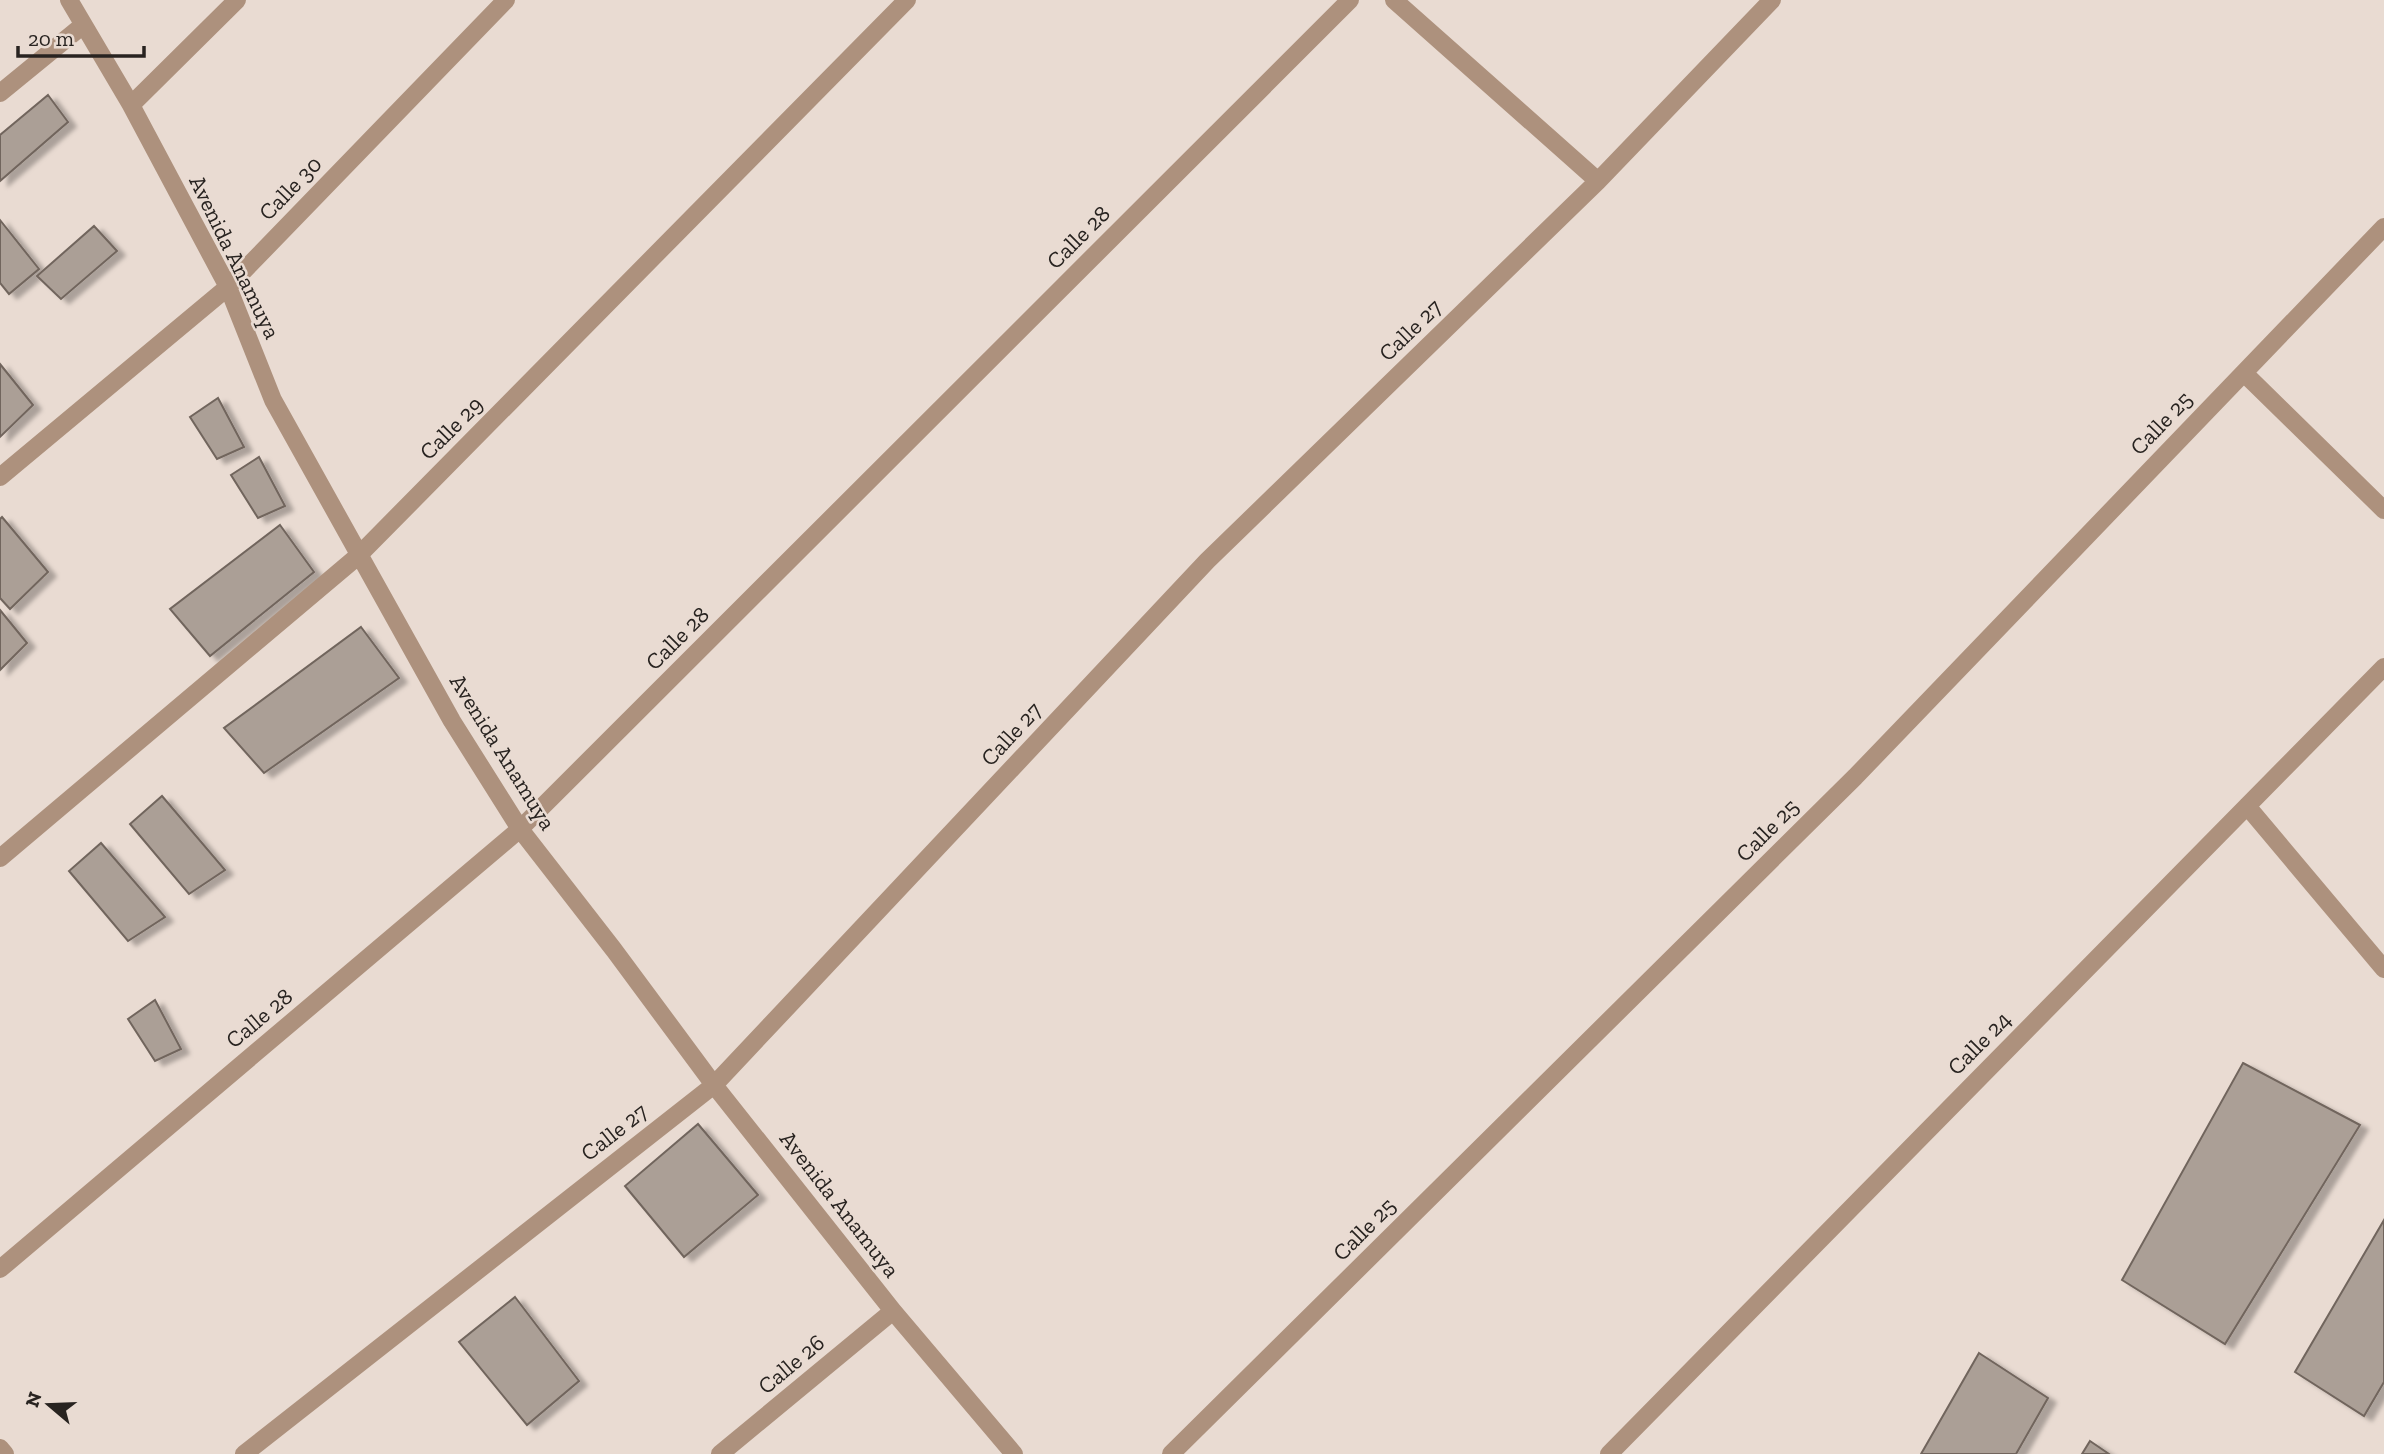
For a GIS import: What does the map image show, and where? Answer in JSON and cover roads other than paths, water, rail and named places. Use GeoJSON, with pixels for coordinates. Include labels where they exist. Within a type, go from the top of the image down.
{"type":"FeatureCollection","features":[{"type":"Feature","properties":{"kind":"street","name":"Avenida Anamuya"},"geometry":{"type":"LineString","coordinates":[[69,0],[131,105],[228,287],[273,400],[452,721],[520,829],[714,1085],[893,1311],[1014,1454]]}},
{"type":"Feature","properties":{"kind":"street"},"geometry":{"type":"LineString","coordinates":[[131,105],[237,0]]}},
{"type":"Feature","properties":{"kind":"street","name":"Calle 30"},"geometry":{"type":"LineString","coordinates":[[0,477],[228,287],[506,0]]}},
{"type":"Feature","properties":{"kind":"street","name":"Calle 29"},"geometry":{"type":"LineString","coordinates":[[0,858],[358,556],[907,0]]}},
{"type":"Feature","properties":{"kind":"street","name":"Calle 28"},"geometry":{"type":"LineString","coordinates":[[0,1269],[520,829],[1350,0]]}},
{"type":"Feature","properties":{"kind":"street"},"geometry":{"type":"LineString","coordinates":[[1394,0],[1598,181]]}},
{"type":"Feature","properties":{"kind":"street","name":"Calle 27"},"geometry":{"type":"LineString","coordinates":[[244,1454],[714,1085],[1207,561],[1598,181],[1772,0]]}},
{"type":"Feature","properties":{"kind":"street"},"geometry":{"type":"LineString","coordinates":[[0,93],[82,26]]}},
{"type":"Feature","properties":{"kind":"street","name":"Calle 25"},"geometry":{"type":"LineString","coordinates":[[1171,1454],[1855,777],[2384,227]]}},
{"type":"Feature","properties":{"kind":"street"},"geometry":{"type":"LineString","coordinates":[[2244,373],[2384,510]]}},
{"type":"Feature","properties":{"kind":"street","name":"Calle 24"},"geometry":{"type":"LineString","coordinates":[[1609,1454],[2384,667]]}},
{"type":"Feature","properties":{"kind":"street"},"geometry":{"type":"LineString","coordinates":[[2247,806],[2384,969]]}},
{"type":"Feature","properties":{"kind":"street","name":"Calle 26"},"geometry":{"type":"LineString","coordinates":[[720,1454],[893,1311]]}},
{"type":"Feature","properties":{"kind":"street"},"geometry":{"type":"LineString","coordinates":[[0,1448],[5,1454]]}}]}
